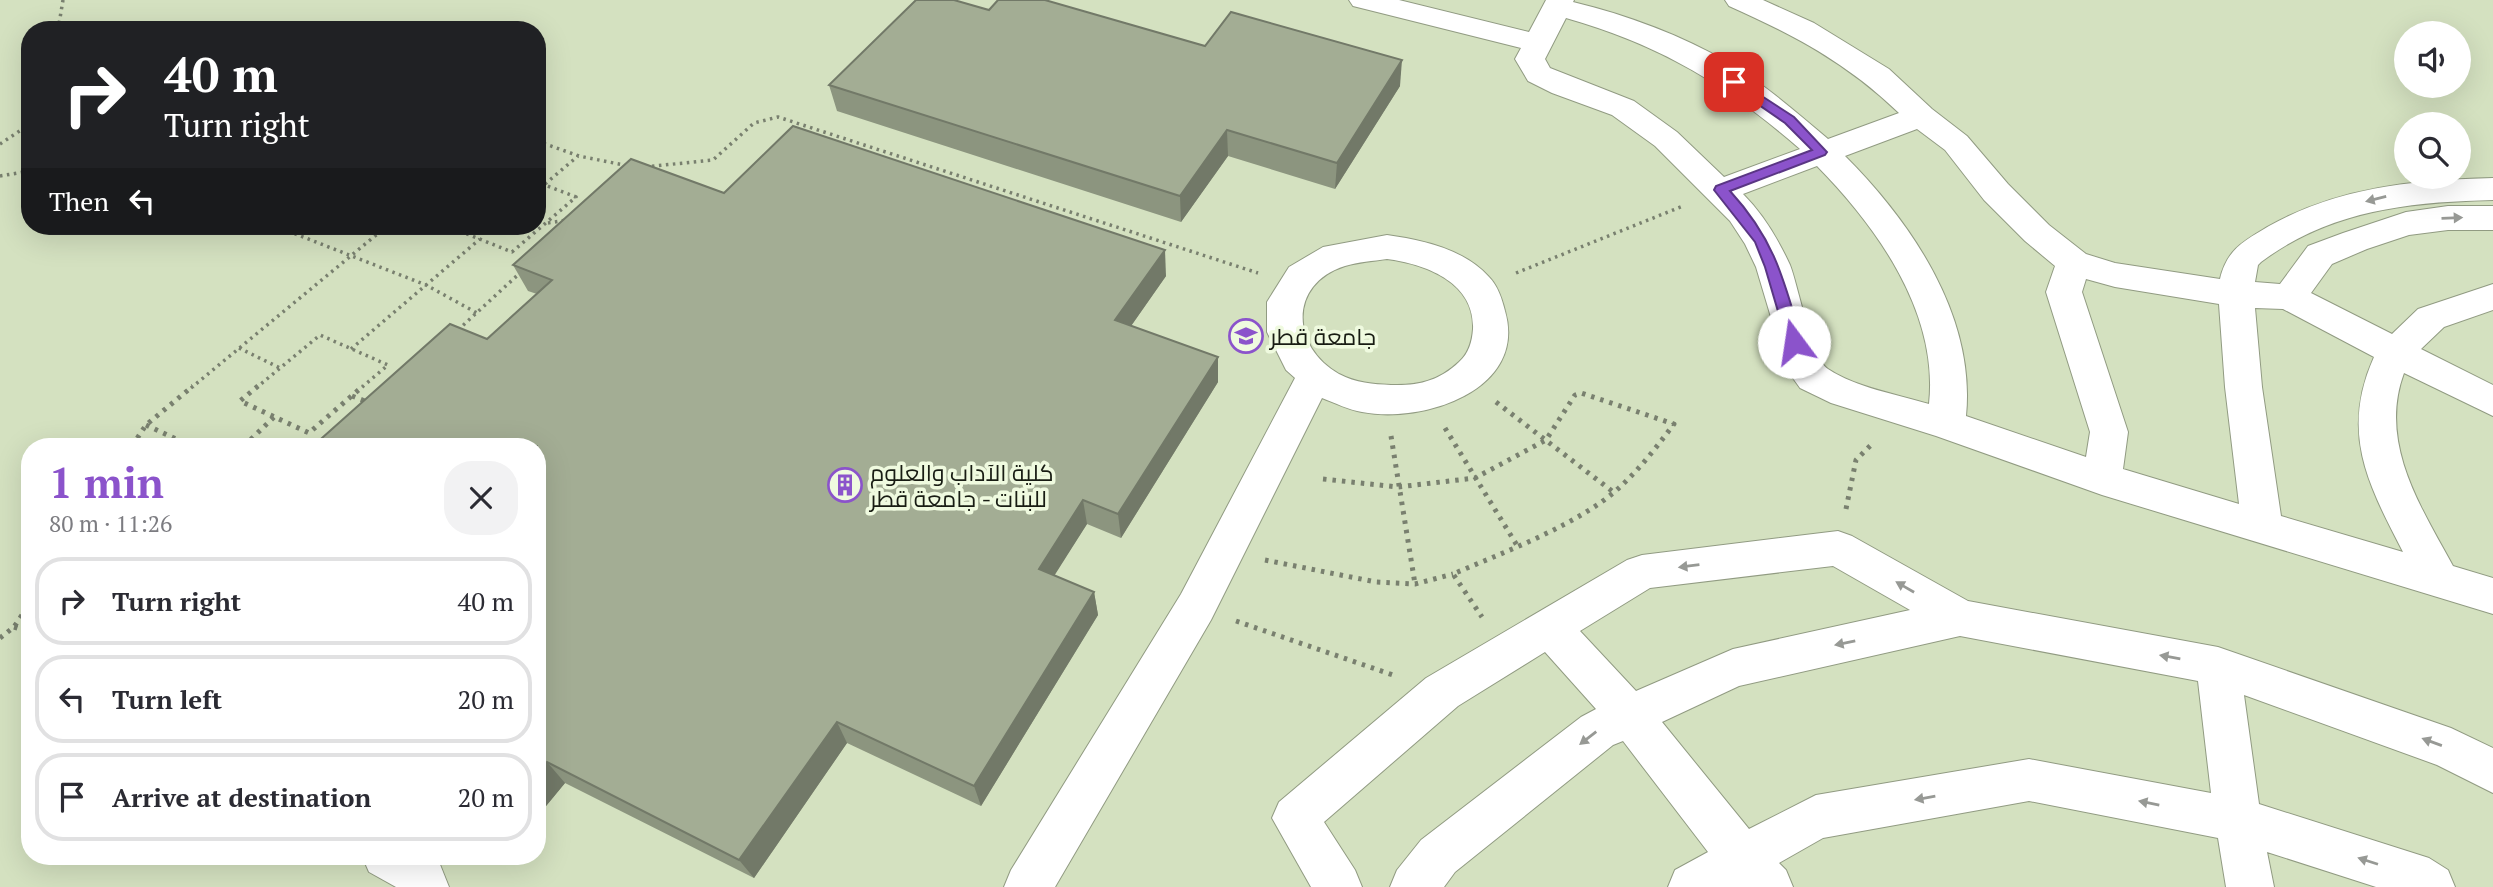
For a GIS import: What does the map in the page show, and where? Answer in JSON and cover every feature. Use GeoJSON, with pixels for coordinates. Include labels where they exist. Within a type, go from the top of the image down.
{"type":"FeatureCollection","features":[{"type":"Feature","properties":{"kind":"lane"},"geometry":{"type":"LineString","coordinates":[[1363,0],[1538,44]]}},
{"type":"Feature","properties":{"kind":"lane"},"geometry":{"type":"LineString","coordinates":[[1739,0],[1804,29],[1867,69],[1956,144],[1996,192],[2037,233],[2074,263],[2115,275],[2236,294],[2289,298],[2493,402]]}},
{"type":"Feature","properties":{"kind":"lane"},"geometry":{"type":"LineString","coordinates":[[1946,424],[1949,382],[1937,327],[1918,278],[1888,225],[1851,179],[1789,120],[1712,66],[1625,26],[1559,3],[1530,59],[1539,74],[1563,86],[1623,108],[1666,139],[1742,213],[1761,241],[1787,312],[1798,360],[1813,378],[1844,393],[1946,424],[2102,479],[2493,596]]}},
{"type":"Feature","properties":{"kind":"lane"},"geometry":{"type":"LineString","coordinates":[[1721,190],[1921,117]]}},
{"type":"Feature","properties":{"kind":"lane"},"geometry":{"type":"LineString","coordinates":[[2262,525],[2247,420],[2236,294],[2236,278],[2242,261],[2258,247],[2326,212],[2383,197],[2416,192],[2493,189]]}},
{"type":"Feature","properties":{"kind":"lane"},"geometry":{"type":"LineString","coordinates":[[2289,298],[2320,255],[2355,241],[2406,224],[2448,218],[2493,218]]}},
{"type":"Feature","properties":{"kind":"lane"},"geometry":{"type":"LineString","coordinates":[[1387,247],[1434,257],[1454,268],[1479,288],[1491,316],[1492,335],[1487,353],[1476,370],[1465,379],[1426,397],[1386,402],[1360,398],[1336,390],[1314,377],[1298,361],[1287,344],[1282,325],[1283,306],[1292,284],[1320,261],[1340,253],[1387,247]]}},
{"type":"Feature","properties":{"kind":"lane"},"geometry":{"type":"LineString","coordinates":[[2074,263],[2064,292],[2109,432],[2102,479]]}},
{"type":"Feature","properties":{"kind":"lane"},"geometry":{"type":"LineString","coordinates":[[2439,580],[2400,508],[2381,462],[2377,416],[2385,377],[2395,352],[2431,318],[2493,297]]}},
{"type":"Feature","properties":{"kind":"lane"},"geometry":{"type":"LineString","coordinates":[[1028,887],[1196,607],[1314,377]]}},
{"type":"Feature","properties":{"kind":"lane"},"geometry":{"type":"LineString","coordinates":[[1338,887],[1295,818],[1442,692],[1642,572],[1838,548],[1960,618],[2218,666],[2451,749],[2493,772]]}},
{"type":"Feature","properties":{"kind":"lane"},"geometry":{"type":"LineString","coordinates":[[1414,887],[1437,856],[1597,731],[1733,667],[1960,618]]}},
{"type":"Feature","properties":{"kind":"lane"},"geometry":{"type":"LineString","coordinates":[[1551,629],[1630,715],[1756,873]]}},
{"type":"Feature","properties":{"kind":"lane"},"geometry":{"type":"LineString","coordinates":[[2218,666],[2238,820],[2250,887]]}},
{"type":"Feature","properties":{"kind":"lane"},"geometry":{"type":"LineString","coordinates":[[1692,887],[1756,873],[1816,817],[2029,780],[2238,820],[2412,875],[2431,887]]}},
{"type":"Feature","properties":{"kind":"lane"},"geometry":{"type":"LineString","coordinates":[[403,865],[420,874],[425,887]]}},
{"type":"Feature","properties":{"kind":"path"},"geometry":{"type":"LineString","coordinates":[[60,21],[63,0]]}},
{"type":"Feature","properties":{"kind":"path"},"geometry":{"type":"LineString","coordinates":[[546,144],[579,156],[636,168],[713,160],[754,123],[778,117],[1292,284]]}},
{"type":"Feature","properties":{"kind":"path"},"geometry":{"type":"LineString","coordinates":[[0,144],[21,130]]}},
{"type":"Feature","properties":{"kind":"path"},"geometry":{"type":"LineString","coordinates":[[546,183],[579,156]]}},
{"type":"Feature","properties":{"kind":"path"},"geometry":{"type":"LineString","coordinates":[[627,176],[636,168]]}},
{"type":"Feature","properties":{"kind":"path"},"geometry":{"type":"LineString","coordinates":[[0,176],[21,172]]}},
{"type":"Feature","properties":{"kind":"path"},"geometry":{"type":"LineString","coordinates":[[546,186],[576,197],[546,223]]}},
{"type":"Feature","properties":{"kind":"path"},"geometry":{"type":"LineString","coordinates":[[1479,288],[1721,190]]}},
{"type":"Feature","properties":{"kind":"path"},"geometry":{"type":"LineString","coordinates":[[546,224],[570,219]]}},
{"type":"Feature","properties":{"kind":"path"},"geometry":{"type":"LineString","coordinates":[[298,235],[426,285],[477,313]]}},
{"type":"Feature","properties":{"kind":"path"},"geometry":{"type":"LineString","coordinates":[[137,438],[146,425],[376,235]]}},
{"type":"Feature","properties":{"kind":"path"},"geometry":{"type":"LineString","coordinates":[[470,235],[512,252],[532,235]]}},
{"type":"Feature","properties":{"kind":"path"},"geometry":{"type":"LineString","coordinates":[[351,349],[480,239]]}},
{"type":"Feature","properties":{"kind":"path"},"geometry":{"type":"LineString","coordinates":[[457,331],[524,269]]}},
{"type":"Feature","properties":{"kind":"path"},"geometry":{"type":"LineString","coordinates":[[320,335],[351,349],[388,365],[309,433],[240,401],[320,335]]}},
{"type":"Feature","properties":{"kind":"path"},"geometry":{"type":"LineString","coordinates":[[239,348],[280,368]]}},
{"type":"Feature","properties":{"kind":"path"},"geometry":{"type":"LineString","coordinates":[[1465,379],[1612,492]]}},
{"type":"Feature","properties":{"kind":"path"},"geometry":{"type":"LineString","coordinates":[[1226,548],[1277,564],[1376,582],[1415,584],[1453,574],[1518,547],[1600,503],[1643,465],[1674,424],[1581,393],[1575,395],[1546,440],[1475,478],[1398,487],[1323,479]]}},
{"type":"Feature","properties":{"kind":"path"},"geometry":{"type":"LineString","coordinates":[[352,396],[377,406],[368,414]]}},
{"type":"Feature","properties":{"kind":"path"},"geometry":{"type":"LineString","coordinates":[[1426,397],[1518,547]]}},
{"type":"Feature","properties":{"kind":"path"},"geometry":{"type":"LineString","coordinates":[[1386,402],[1415,584]]}},
{"type":"Feature","properties":{"kind":"path"},"geometry":{"type":"LineString","coordinates":[[1838,548],[1856,460],[1908,412]]}},
{"type":"Feature","properties":{"kind":"path"},"geometry":{"type":"LineString","coordinates":[[252,438],[274,417]]}},
{"type":"Feature","properties":{"kind":"path"},"geometry":{"type":"LineString","coordinates":[[146,425],[174,438]]}},
{"type":"Feature","properties":{"kind":"path"},"geometry":{"type":"LineString","coordinates":[[1453,574],[1505,652]]}},
{"type":"Feature","properties":{"kind":"path"},"geometry":{"type":"LineString","coordinates":[[1196,607],[1442,692]]}},
{"type":"Feature","properties":{"kind":"path"},"geometry":{"type":"LineString","coordinates":[[0,638],[14,627],[21,616]]}},
{"type":"Feature","properties":{"kind":"path"},"geometry":{"type":"LineString","coordinates":[[14,627],[21,629]]}},
{"type":"Feature","properties":{"kind":"shaded area","name":"جامعة قطر"},"geometry":{"type":"Polygon","coordinates":[[[0,0],[2493,0],[2493,887],[0,887],[0,0]]]}},
{"type":"Feature","properties":{"kind":"building"},"geometry":{"type":"Polygon","coordinates":[[[916,0],[954,0],[989,10],[998,0],[1045,0],[1205,46],[1231,12],[1402,60],[1337,163],[1227,130],[1180,196],[829,85],[916,0]]]}},
{"type":"Feature","properties":{"kind":"building","name":"كلية الآداب والعلوم للبنات - جامعة قطر"},"geometry":{"type":"Polygon","coordinates":[[[793,126],[1165,250],[1115,320],[1218,357],[1118,514],[1083,500],[1039,569],[1094,592],[974,786],[837,722],[739,860],[546,763],[546,438],[322,438],[450,324],[487,339],[552,280],[513,265],[631,159],[724,193],[793,126]]]}},
{"type":"Feature","properties":{"kind":"place","name":"جامعة قطر"},"geometry":{"type":"Point","coordinates":[1246,336]}},
{"type":"Feature","properties":{"kind":"place","name":"كلية الآداب والعلوم للبنات - جامعة قطر"},"geometry":{"type":"Point","coordinates":[845,485]}},
{"type":"Feature","properties":{"kind":"route"},"geometry":{"type":"LineString","coordinates":[[1734,82],[1789,120],[1821,152],[1721,190],[1742,213],[1761,241],[1773,267],[1794,342]]}}]}
